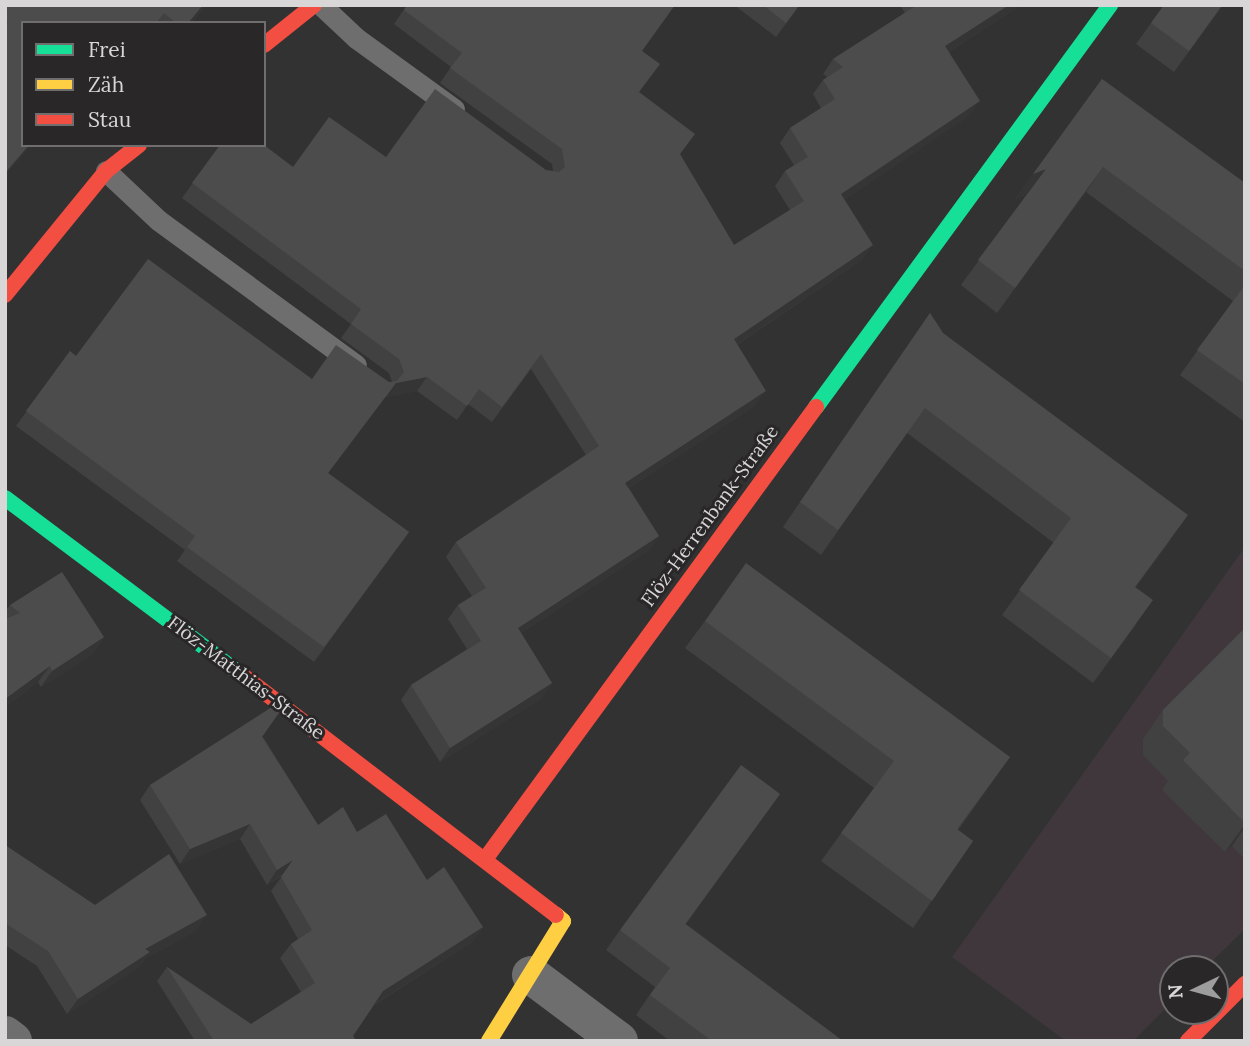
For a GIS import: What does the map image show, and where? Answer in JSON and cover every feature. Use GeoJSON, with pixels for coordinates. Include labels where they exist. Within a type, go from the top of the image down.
{"type":"FeatureCollection","features":[{"type":"Feature","properties":{"kind":"street"},"geometry":{"type":"LineString","coordinates":[[266,43],[314,5]]}},
{"type":"Feature","properties":{"kind":"street","name":"Flöz-Herrenbank-Straße"},"geometry":{"type":"LineString","coordinates":[[486,858],[1111,5]]}},
{"type":"Feature","properties":{"kind":"street"},"geometry":{"type":"LineString","coordinates":[[5,295],[106,171],[136,147]]}},
{"type":"Feature","properties":{"kind":"street","name":"Flöz-Matthias-Straße"},"geometry":{"type":"LineString","coordinates":[[5,498],[486,858]]}},
{"type":"Feature","properties":{"kind":"street"},"geometry":{"type":"LineString","coordinates":[[486,858],[563,921],[489,1041]]}},
{"type":"Feature","properties":{"kind":"street"},"geometry":{"type":"LineString","coordinates":[[531,975],[619,1041]]}},
{"type":"Feature","properties":{"kind":"street"},"geometry":{"type":"LineString","coordinates":[[1188,1041],[1245,984]]}},
{"type":"Feature","properties":{"kind":"street"},"geometry":{"type":"LineString","coordinates":[[5,1035],[13,1041]]}},
{"type":"Feature","properties":{"kind":"lane"},"geometry":{"type":"LineString","coordinates":[[321,5],[356,38],[467,118]]}},
{"type":"Feature","properties":{"kind":"lane"},"geometry":{"type":"LineString","coordinates":[[106,171],[158,220],[370,376]]}},
{"type":"Feature","properties":{"kind":"shaded area"},"geometry":{"type":"Polygon","coordinates":[[[1245,547],[1245,929],[1218,955],[1159,955],[1159,1015],[1133,1041],[1066,1041],[952,957],[1245,547]]]}},
{"type":"Feature","properties":{"kind":"building"},"geometry":{"type":"Polygon","coordinates":[[[5,5],[203,5],[190,21],[174,21],[164,13],[158,21],[21,21],[21,147],[27,147],[5,173],[5,26],[8,23],[5,20],[5,5]]]}},
{"type":"Feature","properties":{"kind":"building"},"geometry":{"type":"Polygon","coordinates":[[[407,5],[675,5],[642,51],[660,64],[639,92],[695,134],[680,154],[734,245],[804,201],[785,171],[808,157],[790,128],[835,99],[823,80],[843,67],[833,59],[917,5],[1009,5],[945,46],[980,101],[841,194],[873,245],[734,339],[766,391],[625,483],[659,536],[518,628],[552,683],[450,748],[411,685],[481,641],[458,605],[486,588],[456,542],[599,446],[541,354],[502,407],[479,389],[467,406],[427,377],[396,383],[328,473],[409,532],[324,647],[187,547],[195,536],[26,411],[70,351],[76,356],[148,259],[312,379],[336,345],[389,382],[397,381],[404,372],[399,359],[351,324],[361,309],[192,183],[219,147],[266,147],[293,167],[329,117],[386,157],[435,89],[546,170],[559,172],[565,167],[562,149],[450,68],[462,53],[404,10],[407,5]]]}},
{"type":"Feature","properties":{"kind":"building"},"geometry":{"type":"Polygon","coordinates":[[[763,5],[799,5],[786,23],[763,5]]]}},
{"type":"Feature","properties":{"kind":"building"},"geometry":{"type":"Polygon","coordinates":[[[1164,5],[1222,5],[1189,51],[1151,23],[1164,5]]]}},
{"type":"Feature","properties":{"kind":"building"},"geometry":{"type":"Polygon","coordinates":[[[1102,79],[1245,183],[1245,271],[1103,167],[1015,288],[978,260],[1046,169],[1033,174],[1102,79]]]}},
{"type":"Feature","properties":{"kind":"building"},"geometry":{"type":"Polygon","coordinates":[[[1245,285],[1245,384],[1197,350],[1245,285]]]}},
{"type":"Feature","properties":{"kind":"building"},"geometry":{"type":"Polygon","coordinates":[[[930,313],[943,333],[1188,515],[1135,587],[1153,600],[1111,658],[1019,590],[1071,518],[925,408],[838,530],[800,502],[930,313]]]}},
{"type":"Feature","properties":{"kind":"building"},"geometry":{"type":"Polygon","coordinates":[[[746,563],[1010,757],[957,829],[973,841],[932,901],[841,833],[894,761],[705,621],[746,563]]]}},
{"type":"Feature","properties":{"kind":"building"},"geometry":{"type":"Polygon","coordinates":[[[62,572],[104,637],[52,671],[50,666],[5,699],[5,619],[20,613],[10,605],[62,572]]]}},
{"type":"Feature","properties":{"kind":"building"},"geometry":{"type":"Polygon","coordinates":[[[1245,628],[1245,823],[1183,760],[1190,753],[1163,726],[1163,710],[1245,628]]]}},
{"type":"Feature","properties":{"kind":"building"},"geometry":{"type":"Polygon","coordinates":[[[275,705],[281,710],[262,737],[318,825],[343,807],[357,832],[386,814],[427,880],[444,867],[483,927],[383,991],[353,1036],[356,1041],[214,1041],[167,967],[251,1024],[315,983],[291,944],[312,930],[281,877],[293,860],[277,870],[250,824],[190,849],[150,785],[275,705]]]}},
{"type":"Feature","properties":{"kind":"building"},"geometry":{"type":"Polygon","coordinates":[[[741,765],[780,794],[685,924],[843,1041],[712,1041],[650,995],[670,968],[620,930],[741,765]]]}},
{"type":"Feature","properties":{"kind":"building"},"geometry":{"type":"Polygon","coordinates":[[[5,845],[95,905],[169,854],[207,915],[145,949],[150,952],[78,999],[48,951],[5,923],[5,845]]]}},
{"type":"Feature","properties":{"kind":"traffic: fast"},"geometry":{"type":"LineString","coordinates":[[816,407],[1110,5]]}},
{"type":"Feature","properties":{"kind":"traffic: fast"},"geometry":{"type":"LineString","coordinates":[[5,498],[242,675]]}},
{"type":"Feature","properties":{"kind":"traffic: slow"},"geometry":{"type":"LineString","coordinates":[[489,1041],[563,921],[556,915]]}},
{"type":"Feature","properties":{"kind":"traffic: jam"},"geometry":{"type":"LineString","coordinates":[[266,43],[314,5]]}},
{"type":"Feature","properties":{"kind":"traffic: jam"},"geometry":{"type":"LineString","coordinates":[[5,295],[106,171],[136,147]]}},
{"type":"Feature","properties":{"kind":"traffic: jam"},"geometry":{"type":"LineString","coordinates":[[486,858],[816,407]]}},
{"type":"Feature","properties":{"kind":"traffic: jam"},"geometry":{"type":"LineString","coordinates":[[242,675],[556,915]]}},
{"type":"Feature","properties":{"kind":"traffic: jam"},"geometry":{"type":"LineString","coordinates":[[1188,1041],[1245,984]]}}]}
